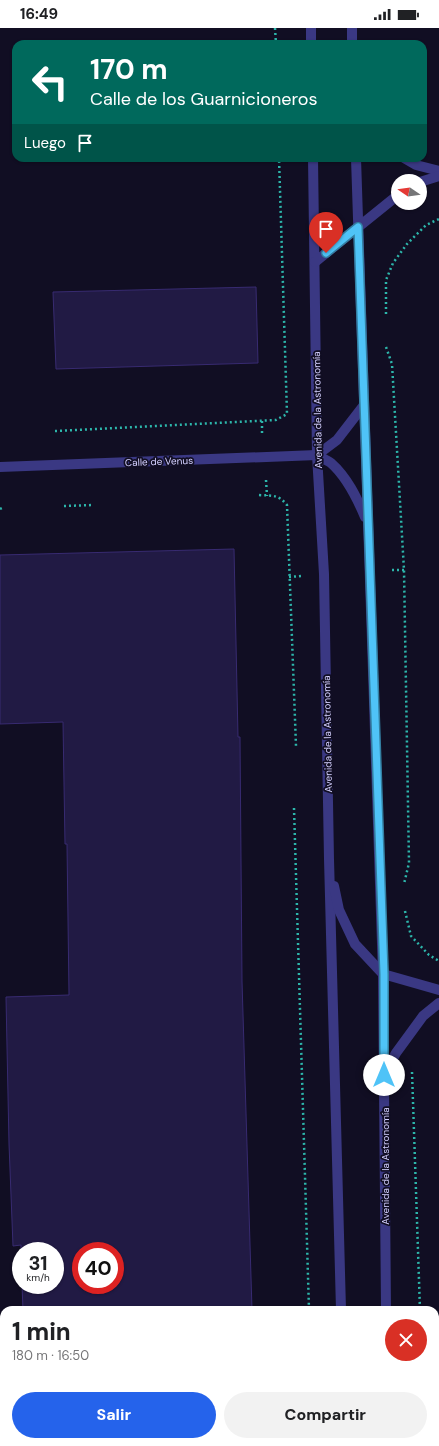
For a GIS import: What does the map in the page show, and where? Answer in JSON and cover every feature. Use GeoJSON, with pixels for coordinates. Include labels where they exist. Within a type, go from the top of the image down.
{"type":"FeatureCollection","features":[{"type":"Feature","properties":{"kind":"street"},"geometry":{"type":"LineString","coordinates":[[311,28],[311,40]]}},
{"type":"Feature","properties":{"kind":"street"},"geometry":{"type":"LineString","coordinates":[[352,28],[352,40]]}},
{"type":"Feature","properties":{"kind":"street","name":"Avenida de la Astronomía"},"geometry":{"type":"LineString","coordinates":[[313,162],[317,455],[324,574],[329,859],[341,1306]]}},
{"type":"Feature","properties":{"kind":"street","name":"Avenida de la Astronomía"},"geometry":{"type":"LineString","coordinates":[[356,162],[384,974],[386,1306]]}},
{"type":"Feature","properties":{"kind":"street"},"geometry":{"type":"LineString","coordinates":[[411,162],[416,165],[439,171]]}},
{"type":"Feature","properties":{"kind":"street"},"geometry":{"type":"LineString","coordinates":[[427,180],[439,176]]}},
{"type":"Feature","properties":{"kind":"street"},"geometry":{"type":"LineString","coordinates":[[315,262],[391,201]]}},
{"type":"Feature","properties":{"kind":"street"},"geometry":{"type":"LineString","coordinates":[[364,406],[337,440],[317,455],[331,462],[347,482],[356,495],[368,523]]}},
{"type":"Feature","properties":{"kind":"street","name":"Calle de Venus"},"geometry":{"type":"LineString","coordinates":[[0,467],[317,455]]}},
{"type":"Feature","properties":{"kind":"street"},"geometry":{"type":"LineString","coordinates":[[329,859],[339,910],[355,944],[384,974],[439,990]]}},
{"type":"Feature","properties":{"kind":"street"},"geometry":{"type":"LineString","coordinates":[[384,1075],[396,1053],[423,1016],[439,1003]]}},
{"type":"Feature","properties":{"kind":"path"},"geometry":{"type":"LineString","coordinates":[[275,28],[276,40]]}},
{"type":"Feature","properties":{"kind":"path"},"geometry":{"type":"LineString","coordinates":[[56,431],[276,420],[287,414],[279,162]]}},
{"type":"Feature","properties":{"kind":"path"},"geometry":{"type":"LineString","coordinates":[[386,317],[386,280],[393,264],[406,244],[426,225],[439,219]]}},
{"type":"Feature","properties":{"kind":"path"},"geometry":{"type":"LineString","coordinates":[[386,340],[386,347],[392,364],[404,570],[409,863],[403,888]]}},
{"type":"Feature","properties":{"kind":"path"},"geometry":{"type":"LineString","coordinates":[[259,496],[275,496],[281,498],[287,504],[296,746]]}},
{"type":"Feature","properties":{"kind":"path"},"geometry":{"type":"LineString","coordinates":[[64,506],[93,506]]}},
{"type":"Feature","properties":{"kind":"path"},"geometry":{"type":"LineString","coordinates":[[294,808],[309,1306]]}},
{"type":"Feature","properties":{"kind":"path"},"geometry":{"type":"LineString","coordinates":[[405,908],[411,936],[429,955],[439,960]]}},
{"type":"Feature","properties":{"kind":"path"},"geometry":{"type":"LineString","coordinates":[[414,1065],[412,1072],[420,1306]]}},
{"type":"Feature","properties":{"kind":"building"},"geometry":{"type":"Polygon","coordinates":[[[256,287],[258,363],[56,369],[53,292],[256,287]]]}},
{"type":"Feature","properties":{"kind":"building"},"geometry":{"type":"Polygon","coordinates":[[[234,549],[238,737],[240,737],[242,981],[252,1306],[23,1306],[22,1294],[64,1294],[64,1242],[13,1242],[6,997],[69,995],[67,844],[65,844],[63,722],[0,724],[0,555],[234,549]]]}},
{"type":"Feature","properties":{"kind":"route"},"geometry":{"type":"LineString","coordinates":[[326,253],[358,227],[384,974],[384,1075]]}}]}
